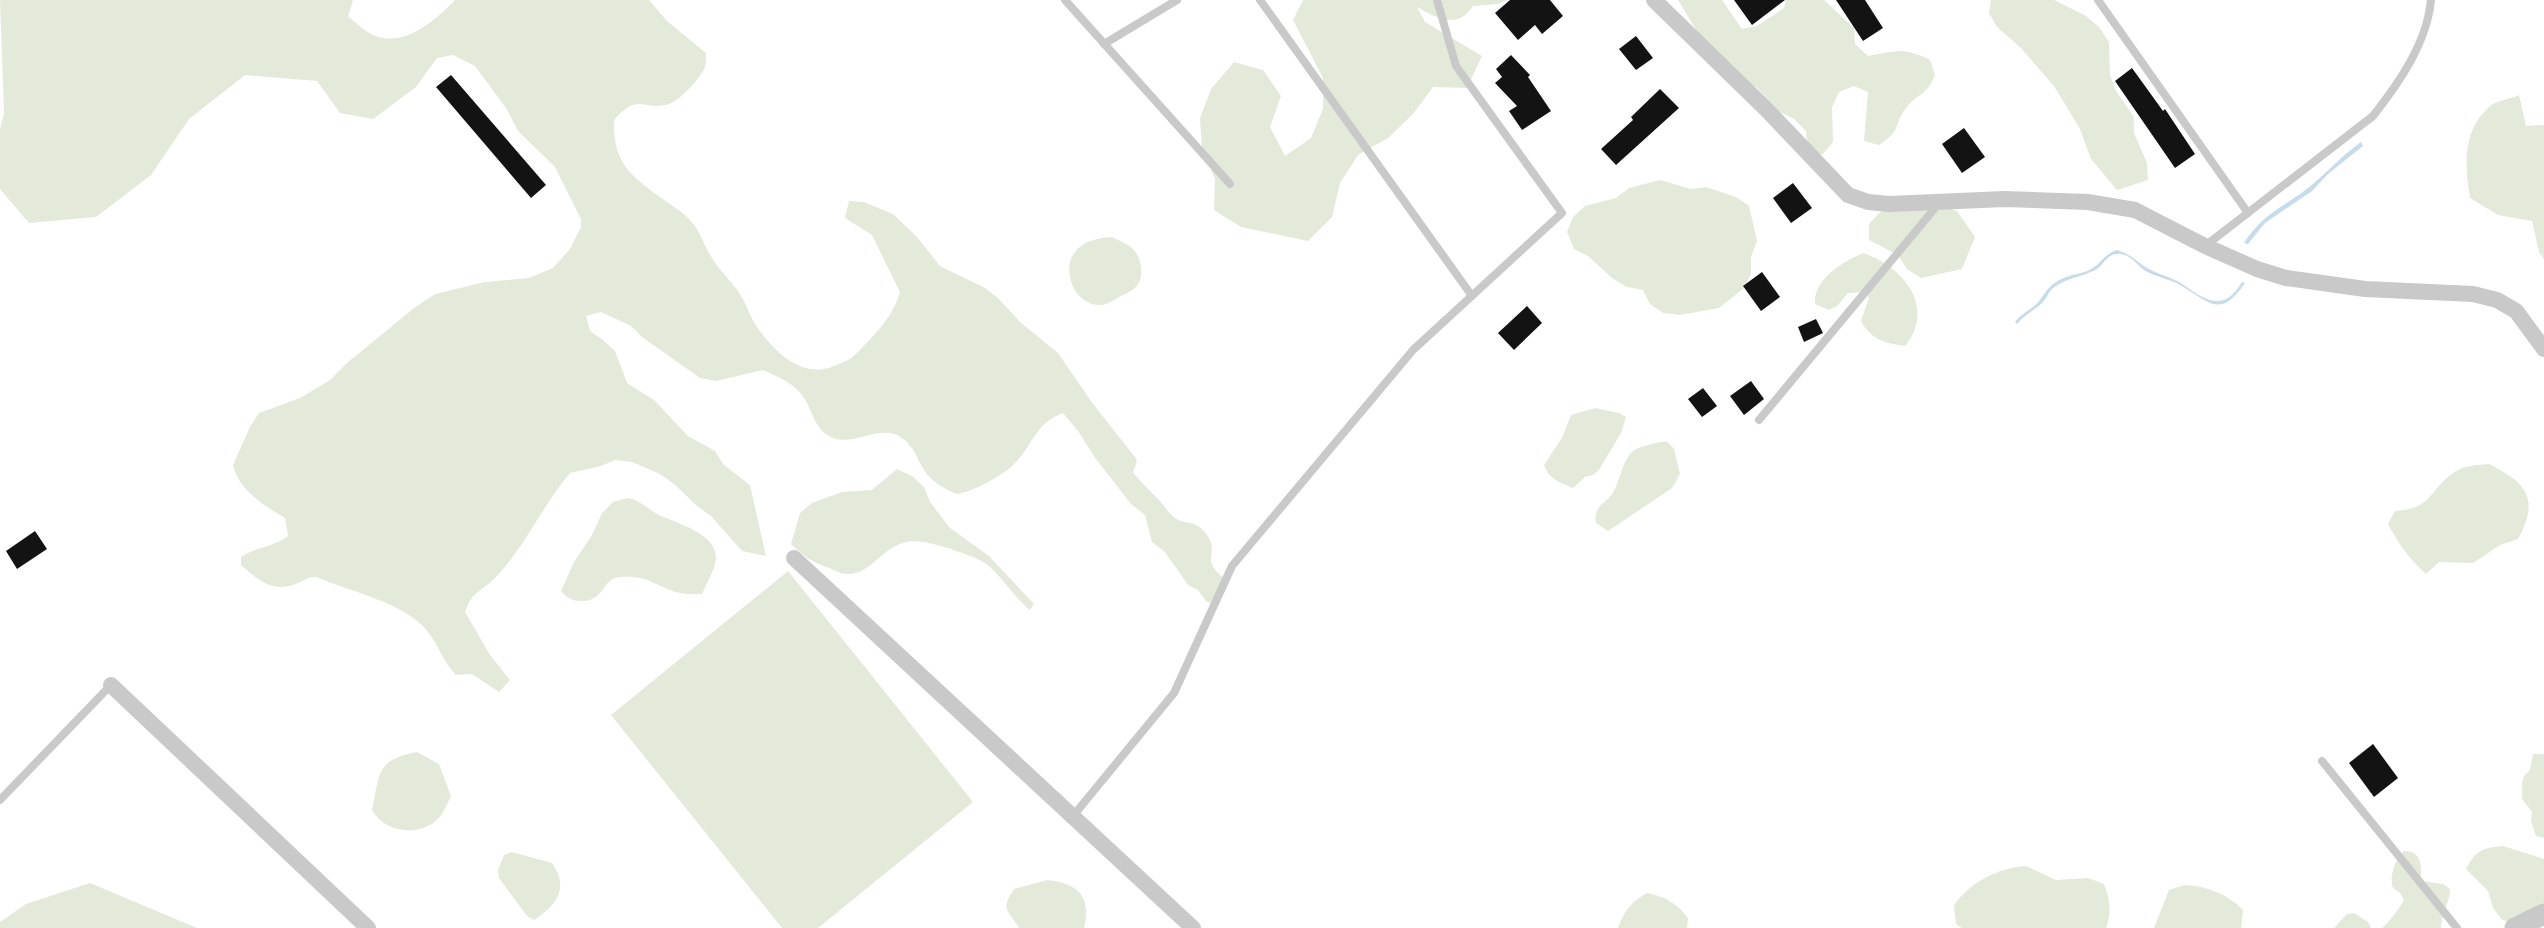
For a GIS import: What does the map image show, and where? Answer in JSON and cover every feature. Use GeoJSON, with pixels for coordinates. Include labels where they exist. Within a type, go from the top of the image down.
{"type":"FeatureCollection","features":[{"type":"Feature","properties":{"kind":"street"},"geometry":{"type":"LineString","coordinates":[[1654,0],[1766,109],[1848,195],[1868,202],[2005,200],[2088,202],[2135,210],[2205,246],[2258,269],[2286,278],[2365,289],[2473,294],[2497,300],[2516,312],[2544,349]]}},
{"type":"Feature","properties":{"kind":"street"},"geometry":{"type":"LineString","coordinates":[[794,558],[1193,928]]}},
{"type":"Feature","properties":{"kind":"street"},"geometry":{"type":"LineString","coordinates":[[111,686],[368,928]]}},
{"type":"Feature","properties":{"kind":"street"},"geometry":{"type":"LineString","coordinates":[[2515,928],[2544,914]]}},
{"type":"Feature","properties":{"kind":"lane"},"geometry":{"type":"LineString","coordinates":[[1065,0],[1230,184]]}},
{"type":"Feature","properties":{"kind":"lane"},"geometry":{"type":"LineString","coordinates":[[1104,44],[1177,0]]}},
{"type":"Feature","properties":{"kind":"lane"},"geometry":{"type":"LineString","coordinates":[[1260,0],[1472,296]]}},
{"type":"Feature","properties":{"kind":"lane"},"geometry":{"type":"LineString","coordinates":[[1073,816],[1174,693],[1232,566],[1413,350],[1562,213],[1456,66],[1437,0]]}},
{"type":"Feature","properties":{"kind":"lane"},"geometry":{"type":"LineString","coordinates":[[2098,0],[2248,213]]}},
{"type":"Feature","properties":{"kind":"lane"},"geometry":{"type":"LineString","coordinates":[[2205,246],[2373,116],[2391,93],[2417,48],[2430,14],[2431,0]]}},
{"type":"Feature","properties":{"kind":"lane"},"geometry":{"type":"LineString","coordinates":[[1759,420],[1941,202]]}},
{"type":"Feature","properties":{"kind":"lane"},"geometry":{"type":"LineString","coordinates":[[0,800],[111,686]]}},
{"type":"Feature","properties":{"kind":"lane"},"geometry":{"type":"LineString","coordinates":[[2322,760],[2457,928]]}},
{"type":"Feature","properties":{"kind":"green space"},"geometry":{"type":"Polygon","coordinates":[[[0,0],[353,0],[348,17],[371,34],[383,38],[394,38],[417,31],[455,0],[649,0],[667,21],[706,53],[705,65],[695,82],[673,102],[660,106],[636,104],[622,111],[614,120],[616,146],[625,165],[639,181],[691,221],[712,258],[740,294],[755,323],[771,345],[798,366],[820,369],[850,359],[872,338],[888,317],[900,292],[872,235],[845,218],[849,201],[864,202],[893,214],[917,237],[940,266],[985,288],[998,298],[1020,322],[1058,353],[1093,404],[1135,457],[1137,461],[1133,472],[1136,476],[1173,516],[1199,526],[1207,535],[1211,542],[1213,566],[1225,579],[1213,604],[1206,601],[1198,590],[1188,585],[1165,552],[1152,542],[1145,515],[1131,504],[1063,413],[1046,422],[1010,468],[996,478],[957,494],[931,478],[910,445],[898,436],[880,433],[842,440],[833,438],[821,430],[801,394],[784,380],[763,370],[716,381],[700,378],[642,337],[631,326],[601,312],[586,316],[590,331],[615,351],[627,383],[654,400],[688,436],[715,451],[724,465],[750,485],[766,556],[742,551],[711,516],[674,484],[660,474],[632,462],[615,460],[601,466],[570,473],[506,566],[474,596],[465,612],[490,655],[510,680],[499,692],[472,674],[456,675],[428,632],[406,613],[392,606],[316,577],[285,587],[265,583],[241,565],[241,557],[277,543],[288,536],[285,518],[261,503],[246,490],[233,465],[259,413],[300,398],[330,380],[347,363],[414,308],[435,294],[485,282],[529,278],[553,268],[570,249],[581,227],[581,219],[555,167],[518,131],[506,108],[475,66],[453,55],[437,58],[416,87],[373,119],[340,113],[317,81],[245,75],[189,119],[151,175],[96,217],[29,223],[0,189],[0,129],[4,113],[0,0]]]}},
{"type":"Feature","properties":{"kind":"green space"},"geometry":{"type":"Polygon","coordinates":[[[1303,0],[1507,0],[1498,4],[1473,6],[1461,18],[1454,20],[1439,18],[1417,7],[1425,22],[1482,56],[1467,88],[1433,87],[1413,114],[1388,138],[1358,155],[1340,183],[1332,217],[1308,241],[1241,227],[1214,210],[1215,179],[1202,149],[1200,118],[1211,89],[1234,62],[1263,70],[1281,96],[1270,127],[1285,156],[1311,138],[1323,109],[1323,78],[1293,20],[1303,0]]]}},
{"type":"Feature","properties":{"kind":"green space"},"geometry":{"type":"Polygon","coordinates":[[[1678,0],[1722,0],[1742,29],[1757,26],[1784,8],[1786,0],[1824,0],[1854,28],[1855,44],[1868,56],[1892,52],[1914,53],[1930,60],[1935,75],[1925,91],[1903,113],[1892,135],[1879,145],[1864,141],[1868,92],[1854,86],[1839,92],[1832,107],[1833,142],[1822,155],[1808,147],[1806,131],[1794,119],[1780,112],[1757,88],[1743,80],[1734,66],[1719,59],[1707,48],[1678,0]]]}},
{"type":"Feature","properties":{"kind":"green space"},"geometry":{"type":"Polygon","coordinates":[[[1991,0],[2054,0],[2086,16],[2099,27],[2109,42],[2110,75],[2116,91],[2134,117],[2134,133],[2147,163],[2148,180],[2117,190],[2091,159],[2080,129],[2054,86],[2021,48],[1997,27],[1989,13],[1991,0]]]}},
{"type":"Feature","properties":{"kind":"green space"},"geometry":{"type":"Polygon","coordinates":[[[2519,95],[2526,126],[2544,125],[2544,259],[2539,252],[2532,221],[2498,215],[2470,198],[2467,150],[2474,128],[2480,117],[2491,106],[2519,95]]]}},
{"type":"Feature","properties":{"kind":"green space"},"geometry":{"type":"Polygon","coordinates":[[[1660,180],[1691,189],[1706,187],[1736,197],[1749,206],[1757,241],[1751,257],[1751,274],[1744,288],[1719,308],[1680,315],[1663,313],[1650,304],[1643,290],[1627,287],[1612,278],[1588,256],[1574,249],[1567,232],[1573,217],[1585,206],[1616,198],[1629,188],[1660,180]]]}},
{"type":"Feature","properties":{"kind":"green space"},"geometry":{"type":"Polygon","coordinates":[[[1911,202],[1943,206],[1957,211],[1975,237],[1962,269],[1921,278],[1907,269],[1898,255],[1869,240],[1869,224],[1880,212],[1911,202]]]}},
{"type":"Feature","properties":{"kind":"green space"},"geometry":{"type":"Polygon","coordinates":[[[1112,237],[1136,252],[1141,269],[1140,280],[1134,289],[1108,303],[1091,304],[1082,298],[1073,286],[1069,271],[1070,262],[1073,254],[1085,243],[1112,237]]]}},
{"type":"Feature","properties":{"kind":"green space"},"geometry":{"type":"Polygon","coordinates":[[[1863,253],[1891,267],[1911,289],[1916,302],[1917,316],[1914,331],[1905,346],[1879,340],[1865,327],[1861,321],[1869,298],[1864,292],[1848,293],[1837,306],[1829,310],[1815,304],[1816,295],[1824,279],[1838,266],[1863,253]]]}},
{"type":"Feature","properties":{"kind":"green space"},"geometry":{"type":"Polygon","coordinates":[[[1595,408],[1619,413],[1626,417],[1621,433],[1599,470],[1585,477],[1573,488],[1552,477],[1544,465],[1562,438],[1571,415],[1595,408]]]}},
{"type":"Feature","properties":{"kind":"green space"},"geometry":{"type":"Polygon","coordinates":[[[1668,442],[1674,449],[1680,474],[1672,488],[1608,531],[1596,523],[1596,512],[1612,494],[1630,454],[1640,447],[1668,442]]]}},
{"type":"Feature","properties":{"kind":"green space"},"geometry":{"type":"Polygon","coordinates":[[[2489,464],[2513,478],[2526,494],[2529,503],[2528,513],[2518,539],[2500,545],[2473,563],[2439,562],[2426,574],[2405,551],[2388,524],[2395,511],[2408,509],[2424,502],[2447,478],[2460,469],[2489,464]]]}},
{"type":"Feature","properties":{"kind":"green space"},"geometry":{"type":"Polygon","coordinates":[[[897,469],[912,476],[924,487],[930,502],[950,528],[989,556],[1034,604],[1030,610],[985,563],[938,545],[910,541],[899,544],[866,568],[857,573],[847,574],[813,561],[791,544],[800,513],[812,503],[842,492],[872,490],[897,469]]]}},
{"type":"Feature","properties":{"kind":"green space"},"geometry":{"type":"Polygon","coordinates":[[[628,498],[698,532],[713,546],[716,554],[715,564],[702,594],[680,593],[642,578],[629,577],[613,579],[595,598],[590,600],[574,600],[561,591],[574,562],[592,535],[602,513],[613,502],[628,498]]]}},
{"type":"Feature","properties":{"kind":"green space"},"geometry":{"type":"Polygon","coordinates":[[[788,571],[973,802],[818,928],[782,928],[611,715],[788,571]]]}},
{"type":"Feature","properties":{"kind":"green space"},"geometry":{"type":"Polygon","coordinates":[[[417,752],[439,764],[451,796],[441,815],[432,824],[416,830],[391,827],[377,817],[372,810],[379,778],[386,764],[393,759],[417,752]]]}},
{"type":"Feature","properties":{"kind":"green space"},"geometry":{"type":"Polygon","coordinates":[[[2533,754],[2544,754],[2544,838],[2536,836],[2531,821],[2532,812],[2522,799],[2522,783],[2524,776],[2530,770],[2533,754]]]}},
{"type":"Feature","properties":{"kind":"green space"},"geometry":{"type":"Polygon","coordinates":[[[2503,846],[2544,859],[2544,904],[2518,923],[2502,920],[2493,908],[2488,891],[2466,869],[2480,851],[2503,846]]]}},
{"type":"Feature","properties":{"kind":"green space"},"geometry":{"type":"Polygon","coordinates":[[[2404,851],[2418,857],[2421,865],[2421,881],[2443,884],[2450,889],[2441,928],[2382,928],[2404,900],[2393,888],[2392,873],[2404,851]]]}},
{"type":"Feature","properties":{"kind":"green space"},"geometry":{"type":"Polygon","coordinates":[[[512,852],[552,863],[560,881],[558,896],[554,902],[534,920],[527,916],[499,878],[498,870],[504,855],[512,852]]]}},
{"type":"Feature","properties":{"kind":"green space"},"geometry":{"type":"Polygon","coordinates":[[[2026,866],[2056,880],[2088,878],[2104,884],[2110,906],[2106,928],[1962,928],[1956,924],[1954,905],[1968,889],[1995,873],[2026,866]]]}},
{"type":"Feature","properties":{"kind":"green space"},"geometry":{"type":"Polygon","coordinates":[[[1047,880],[1067,884],[1080,893],[1086,907],[1084,928],[1019,928],[1007,910],[1009,896],[1014,889],[1047,880]]]}},
{"type":"Feature","properties":{"kind":"green space"},"geometry":{"type":"Polygon","coordinates":[[[90,883],[197,928],[0,928],[0,922],[26,904],[90,883]]]}},
{"type":"Feature","properties":{"kind":"green space"},"geometry":{"type":"Polygon","coordinates":[[[2185,885],[2216,892],[2237,904],[2243,910],[2241,928],[2154,928],[2169,890],[2185,885]]]}},
{"type":"Feature","properties":{"kind":"green space"},"geometry":{"type":"Polygon","coordinates":[[[1647,893],[1660,896],[1679,908],[1688,918],[1687,928],[1618,928],[1629,907],[1647,893]]]}},
{"type":"Feature","properties":{"kind":"green space"},"geometry":{"type":"Polygon","coordinates":[[[2354,913],[2368,922],[2371,928],[2334,928],[2347,914],[2354,913]]]}},
{"type":"Feature","properties":{"kind":"water"},"geometry":{"type":"Polygon","coordinates":[[[2361,142],[2363,146],[2328,174],[2312,191],[2265,223],[2248,244],[2244,243],[2259,224],[2308,188],[2361,142]]]}},
{"type":"Feature","properties":{"kind":"water"},"geometry":{"type":"Polygon","coordinates":[[[2117,250],[2127,254],[2149,269],[2179,282],[2202,297],[2212,300],[2225,300],[2242,282],[2245,283],[2229,301],[2215,304],[2144,270],[2126,255],[2114,254],[2097,269],[2054,287],[2041,304],[2017,324],[2015,322],[2037,303],[2055,282],[2088,271],[2117,250]]]}},
{"type":"Feature","properties":{"kind":"building"},"geometry":{"type":"Polygon","coordinates":[[[1510,0],[1550,0],[1563,16],[1542,34],[1535,25],[1518,40],[1495,13],[1510,0]]]}},
{"type":"Feature","properties":{"kind":"building"},"geometry":{"type":"Polygon","coordinates":[[[1734,0],[1785,0],[1752,25],[1734,0]]]}},
{"type":"Feature","properties":{"kind":"building"},"geometry":{"type":"Polygon","coordinates":[[[1836,0],[1865,0],[1883,28],[1863,41],[1836,0]]]}},
{"type":"Feature","properties":{"kind":"building"},"geometry":{"type":"Polygon","coordinates":[[[1636,36],[1653,58],[1636,70],[1619,49],[1636,36]]]}},
{"type":"Feature","properties":{"kind":"building"},"geometry":{"type":"Polygon","coordinates":[[[1511,55],[1530,75],[1528,77],[1551,111],[1522,130],[1509,111],[1517,106],[1495,83],[1502,77],[1496,69],[1511,55]]]}},
{"type":"Feature","properties":{"kind":"building"},"geometry":{"type":"Polygon","coordinates":[[[2132,68],[2163,111],[2165,109],[2195,154],[2175,168],[2115,81],[2132,68]]]}},
{"type":"Feature","properties":{"kind":"building"},"geometry":{"type":"Polygon","coordinates":[[[451,75],[546,185],[531,198],[436,87],[451,75]]]}},
{"type":"Feature","properties":{"kind":"building"},"geometry":{"type":"Polygon","coordinates":[[[1660,89],[1679,108],[1616,165],[1601,149],[1633,120],[1631,117],[1660,89]]]}},
{"type":"Feature","properties":{"kind":"building"},"geometry":{"type":"Polygon","coordinates":[[[1964,128],[1985,157],[1962,173],[1942,144],[1964,128]]]}},
{"type":"Feature","properties":{"kind":"building"},"geometry":{"type":"Polygon","coordinates":[[[1793,183],[1812,208],[1791,223],[1773,198],[1793,183]]]}},
{"type":"Feature","properties":{"kind":"building"},"geometry":{"type":"Polygon","coordinates":[[[1762,272],[1780,297],[1761,311],[1743,286],[1762,272]]]}},
{"type":"Feature","properties":{"kind":"building"},"geometry":{"type":"Polygon","coordinates":[[[1527,306],[1542,323],[1514,350],[1498,333],[1527,306]]]}},
{"type":"Feature","properties":{"kind":"building"},"geometry":{"type":"Polygon","coordinates":[[[1816,319],[1823,333],[1804,342],[1798,327],[1816,319]]]}},
{"type":"Feature","properties":{"kind":"building"},"geometry":{"type":"Polygon","coordinates":[[[1751,381],[1764,399],[1744,415],[1730,396],[1751,381]]]}},
{"type":"Feature","properties":{"kind":"building"},"geometry":{"type":"Polygon","coordinates":[[[1703,388],[1717,406],[1702,417],[1688,399],[1703,388]]]}},
{"type":"Feature","properties":{"kind":"building"},"geometry":{"type":"Polygon","coordinates":[[[35,531],[47,549],[17,569],[6,551],[35,531]]]}},
{"type":"Feature","properties":{"kind":"building"},"geometry":{"type":"Polygon","coordinates":[[[2373,744],[2398,778],[2374,797],[2349,763],[2373,744]]]}}]}
